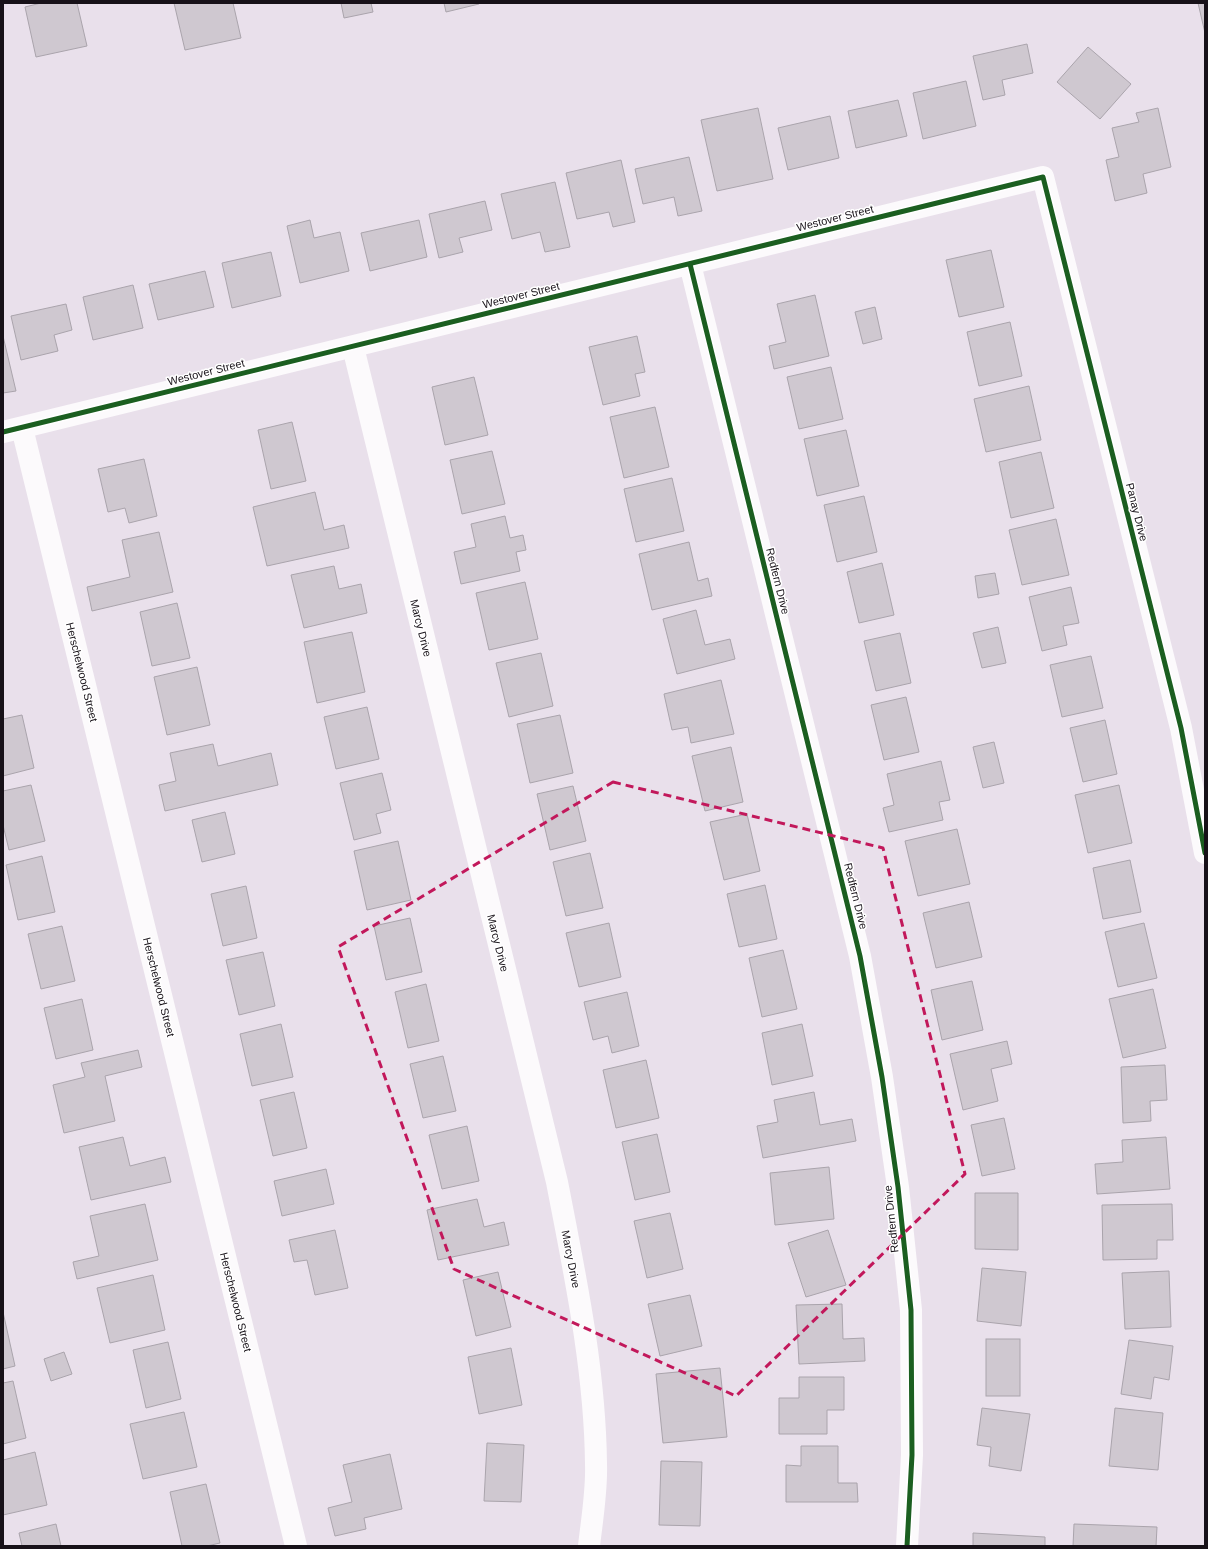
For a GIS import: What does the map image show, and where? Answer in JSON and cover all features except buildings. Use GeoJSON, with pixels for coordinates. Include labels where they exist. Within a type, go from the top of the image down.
{"type":"FeatureCollection","features":[{"type":"Feature","properties":{"kind":"street","name":"Westover Street"},"geometry":{"type":"LineString","coordinates":[[13,430],[1043,177]]}},
{"type":"Feature","properties":{"kind":"street","name":"Panay Drive"},"geometry":{"type":"LineString","coordinates":[[1043,177],[1181,728],[1205,853]]}},
{"type":"Feature","properties":{"kind":"street","name":"Redfern Drive"},"geometry":{"type":"LineString","coordinates":[[690,264],[858,948],[882,1077],[898,1187],[911,1310],[912,1455],[907,1546]]}},
{"type":"Feature","properties":{"kind":"street","name":"Marcy Drive"},"geometry":{"type":"LineString","coordinates":[[353,347],[555,1175],[575,1275],[591,1378],[596,1466],[589,1546]]}},
{"type":"Feature","properties":{"kind":"street","name":"Herschelwood Street"},"geometry":{"type":"LineString","coordinates":[[13,430],[296,1546]]}},
{"type":"Feature","properties":{"kind":"highlighted area"},"geometry":{"type":"Polygon","coordinates":[[[613,782],[883,848],[965,1174],[736,1396],[454,1269],[338,947],[613,782]]]}},
{"type":"Feature","properties":{"kind":"cycle path"},"geometry":{"type":"LineString","coordinates":[[3,432],[1043,177],[1181,728],[1205,853]]}},
{"type":"Feature","properties":{"kind":"cycle path"},"geometry":{"type":"LineString","coordinates":[[690,264],[860,956],[882,1077],[898,1187],[911,1310],[912,1455],[907,1546]]}}]}
